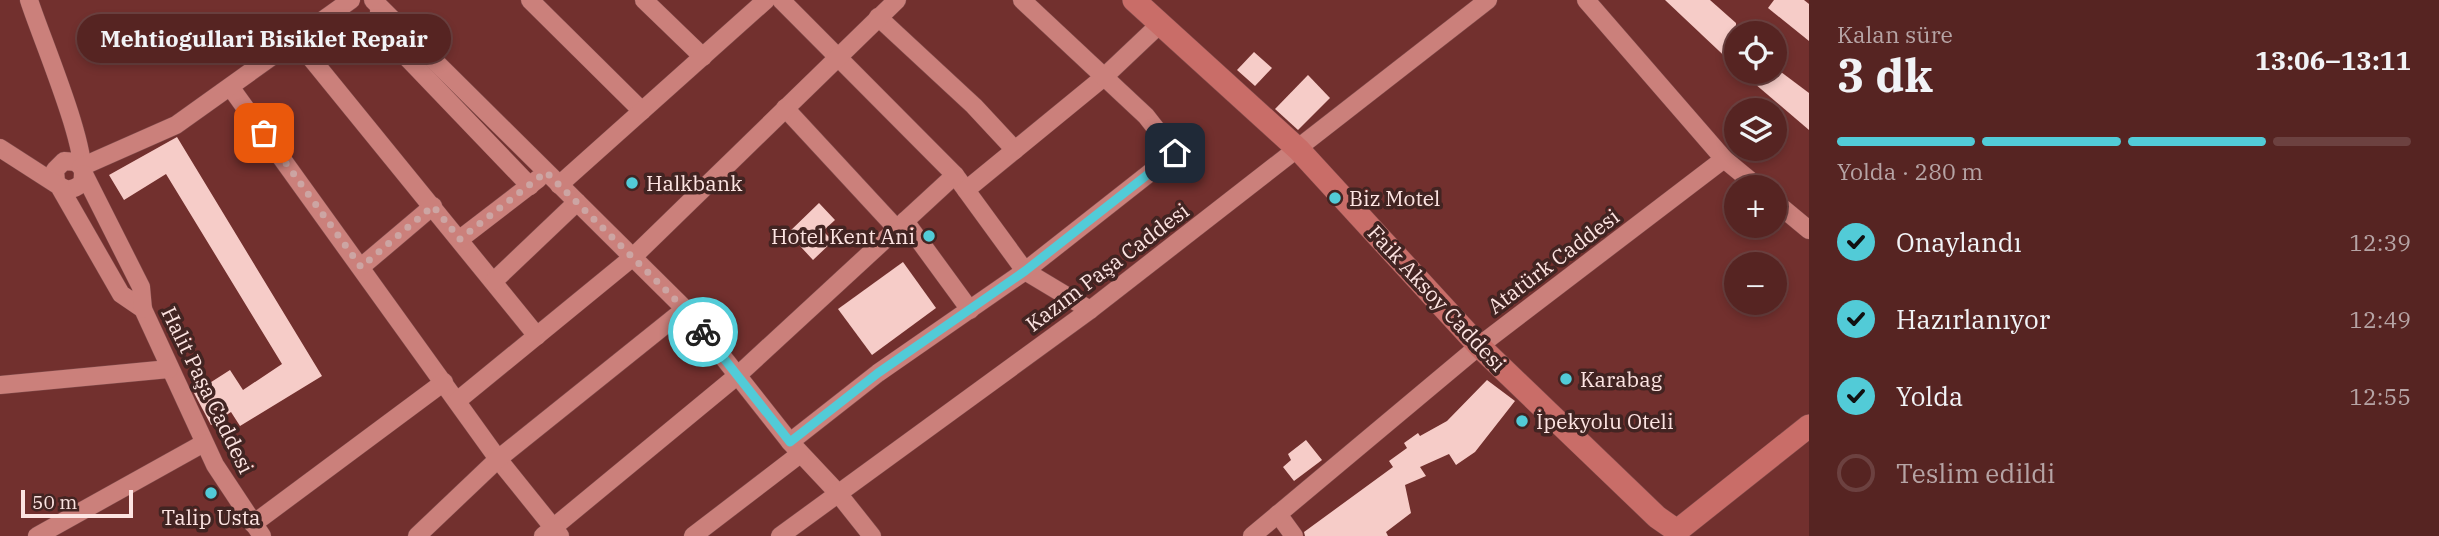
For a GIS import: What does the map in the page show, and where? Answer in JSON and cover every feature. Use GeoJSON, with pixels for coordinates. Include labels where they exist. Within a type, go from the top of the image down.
{"type":"FeatureCollection","features":[{"type":"Feature","properties":{"kind":"main road","name":"Faik Aksoy Caddesi"},"geometry":{"type":"LineString","coordinates":[[1134,0],[1299,150],[1479,346],[1677,534]]}},
{"type":"Feature","properties":{"kind":"main road"},"geometry":{"type":"LineString","coordinates":[[1677,534],[1809,426]]}},
{"type":"Feature","properties":{"kind":"street"},"geometry":{"type":"LineString","coordinates":[[29,0],[78,139],[83,170],[141,287],[143,309]]}},
{"type":"Feature","properties":{"kind":"street"},"geometry":{"type":"LineString","coordinates":[[83,170],[176,125],[351,0]]}},
{"type":"Feature","properties":{"kind":"street"},"geometry":{"type":"LineString","coordinates":[[530,0],[642,111]]}},
{"type":"Feature","properties":{"kind":"street"},"geometry":{"type":"LineString","coordinates":[[644,0],[703,57]]}},
{"type":"Feature","properties":{"kind":"street"},"geometry":{"type":"LineString","coordinates":[[460,239],[530,186],[553,178],[642,111],[766,0]]}},
{"type":"Feature","properties":{"kind":"street"},"geometry":{"type":"LineString","coordinates":[[781,0],[955,175],[1025,271],[1090,310]]}},
{"type":"Feature","properties":{"kind":"street"},"geometry":{"type":"LineString","coordinates":[[457,401],[633,257],[897,0]]}},
{"type":"Feature","properties":{"kind":"street"},"geometry":{"type":"LineString","coordinates":[[693,536],[878,373],[1025,271],[1175,153],[1146,116],[1022,0]]}},
{"type":"Feature","properties":{"kind":"street","name":"Kazım Paşa Caddesi"},"geometry":{"type":"LineString","coordinates":[[780,536],[1090,310],[1299,150],[1488,0]]}},
{"type":"Feature","properties":{"kind":"street"},"geometry":{"type":"LineString","coordinates":[[1586,0],[1724,159]]}},
{"type":"Feature","properties":{"kind":"street"},"geometry":{"type":"LineString","coordinates":[[374,1],[685,309],[795,448],[837,492],[872,536]]}},
{"type":"Feature","properties":{"kind":"street"},"geometry":{"type":"LineString","coordinates":[[374,1],[392,42],[530,186]]}},
{"type":"Feature","properties":{"kind":"street"},"geometry":{"type":"LineString","coordinates":[[878,17],[974,106],[1015,150]]}},
{"type":"Feature","properties":{"kind":"street"},"geometry":{"type":"LineString","coordinates":[[966,190],[1104,77],[1160,24]]}},
{"type":"Feature","properties":{"kind":"street"},"geometry":{"type":"LineString","coordinates":[[297,41],[537,336]]}},
{"type":"Feature","properties":{"kind":"street"},"geometry":{"type":"LineString","coordinates":[[231,88],[552,533],[737,375],[955,175]]}},
{"type":"Feature","properties":{"kind":"street"},"geometry":{"type":"LineString","coordinates":[[785,108],[901,225],[970,310]]}},
{"type":"Feature","properties":{"kind":"street","name":"Halit Paşa Caddesi"},"geometry":{"type":"LineString","coordinates":[[0,148],[59,187],[121,294],[143,309],[215,466],[258,530]]}},
{"type":"Feature","properties":{"kind":"street","name":"Atatürk Caddesi"},"geometry":{"type":"LineString","coordinates":[[1252,536],[1479,346],[1724,159]]}},
{"type":"Feature","properties":{"kind":"street"},"geometry":{"type":"LineString","coordinates":[[59,187],[54,176],[58,164],[70,160],[83,170]]}},
{"type":"Feature","properties":{"kind":"street"},"geometry":{"type":"LineString","coordinates":[[1726,161],[1743,175]]}},
{"type":"Feature","properties":{"kind":"street"},"geometry":{"type":"LineString","coordinates":[[494,281],[576,202]]}},
{"type":"Feature","properties":{"kind":"street"},"geometry":{"type":"LineString","coordinates":[[361,267],[433,206]]}},
{"type":"Feature","properties":{"kind":"street"},"geometry":{"type":"LineString","coordinates":[[1787,212],[1809,230]]}},
{"type":"Feature","properties":{"kind":"street"},"geometry":{"type":"LineString","coordinates":[[417,536],[498,459],[685,309]]}},
{"type":"Feature","properties":{"kind":"street"},"geometry":{"type":"LineString","coordinates":[[0,385],[169,369]]}},
{"type":"Feature","properties":{"kind":"street"},"geometry":{"type":"LineString","coordinates":[[258,530],[444,382]]}},
{"type":"Feature","properties":{"kind":"street"},"geometry":{"type":"LineString","coordinates":[[37,536],[204,443]]}},
{"type":"Feature","properties":{"kind":"street"},"geometry":{"type":"LineString","coordinates":[[1278,514],[1294,536]]}},
{"type":"Feature","properties":{"kind":"building"},"geometry":{"type":"Polygon","coordinates":[[[1665,0],[1710,0],[1734,21],[1724,21],[1724,56],[1665,0]]]}},
{"type":"Feature","properties":{"kind":"building"},"geometry":{"type":"Polygon","coordinates":[[[1774,0],[1804,0],[1809,4],[1809,41],[1787,21],[1768,8],[1774,0]]]}},
{"type":"Feature","properties":{"kind":"building"},"geometry":{"type":"Polygon","coordinates":[[[1254,52],[1272,68],[1255,86],[1237,70],[1254,52]]]}},
{"type":"Feature","properties":{"kind":"building"},"geometry":{"type":"Polygon","coordinates":[[[1308,75],[1330,98],[1298,130],[1275,109],[1308,75]]]}},
{"type":"Feature","properties":{"kind":"building"},"geometry":{"type":"Polygon","coordinates":[[[1787,76],[1809,93],[1809,130],[1787,111],[1787,98],[1771,98],[1755,84],[1787,84],[1787,76]]]}},
{"type":"Feature","properties":{"kind":"building"},"geometry":{"type":"Polygon","coordinates":[[[177,137],[322,376],[240,426],[231,412],[211,425],[194,393],[230,370],[243,390],[282,364],[166,174],[124,200],[109,175],[177,137]]]}},
{"type":"Feature","properties":{"kind":"building"},"geometry":{"type":"Polygon","coordinates":[[[819,203],[835,220],[823,231],[833,241],[813,260],[788,233],[819,203]]]}},
{"type":"Feature","properties":{"kind":"building"},"geometry":{"type":"Polygon","coordinates":[[[903,262],[936,308],[872,355],[838,309],[903,262]]]}},
{"type":"Feature","properties":{"kind":"building"},"geometry":{"type":"Polygon","coordinates":[[[1487,380],[1515,401],[1475,452],[1456,465],[1449,454],[1420,467],[1426,476],[1405,485],[1411,513],[1386,532],[1388,536],[1305,536],[1304,532],[1393,467],[1389,461],[1407,448],[1404,443],[1418,433],[1420,436],[1447,421],[1487,380]]]}},
{"type":"Feature","properties":{"kind":"building"},"geometry":{"type":"Polygon","coordinates":[[[1306,440],[1322,460],[1294,481],[1283,467],[1291,460],[1288,454],[1306,440]]]}},
{"type":"Feature","properties":{"kind":"way so far"},"geometry":{"type":"LineString","coordinates":[[264,133],[361,267],[433,206],[460,239],[475,230],[546,172],[685,309],[703,332]]}},
{"type":"Feature","properties":{"kind":"place","name":"Mehtiogullari Bisiklet Repair"},"geometry":{"type":"Point","coordinates":[264,133]}},
{"type":"Feature","properties":{"kind":"place","name":"Halkbank"},"geometry":{"type":"Point","coordinates":[632,183]}},
{"type":"Feature","properties":{"kind":"place","name":"Biz Motel"},"geometry":{"type":"Point","coordinates":[1335,198]}},
{"type":"Feature","properties":{"kind":"place","name":"Hotel Kent Ani"},"geometry":{"type":"Point","coordinates":[929,236]}},
{"type":"Feature","properties":{"kind":"place","name":"Karabag"},"geometry":{"type":"Point","coordinates":[1566,379]}},
{"type":"Feature","properties":{"kind":"place","name":"İpekyolu Oteli"},"geometry":{"type":"Point","coordinates":[1522,421]}},
{"type":"Feature","properties":{"kind":"place","name":"Talip Usta"},"geometry":{"type":"Point","coordinates":[211,493]}},
{"type":"Feature","properties":{"kind":"route"},"geometry":{"type":"LineString","coordinates":[[703,332],[790,442],[878,373],[901,360],[1025,271],[1175,153]]}}]}
